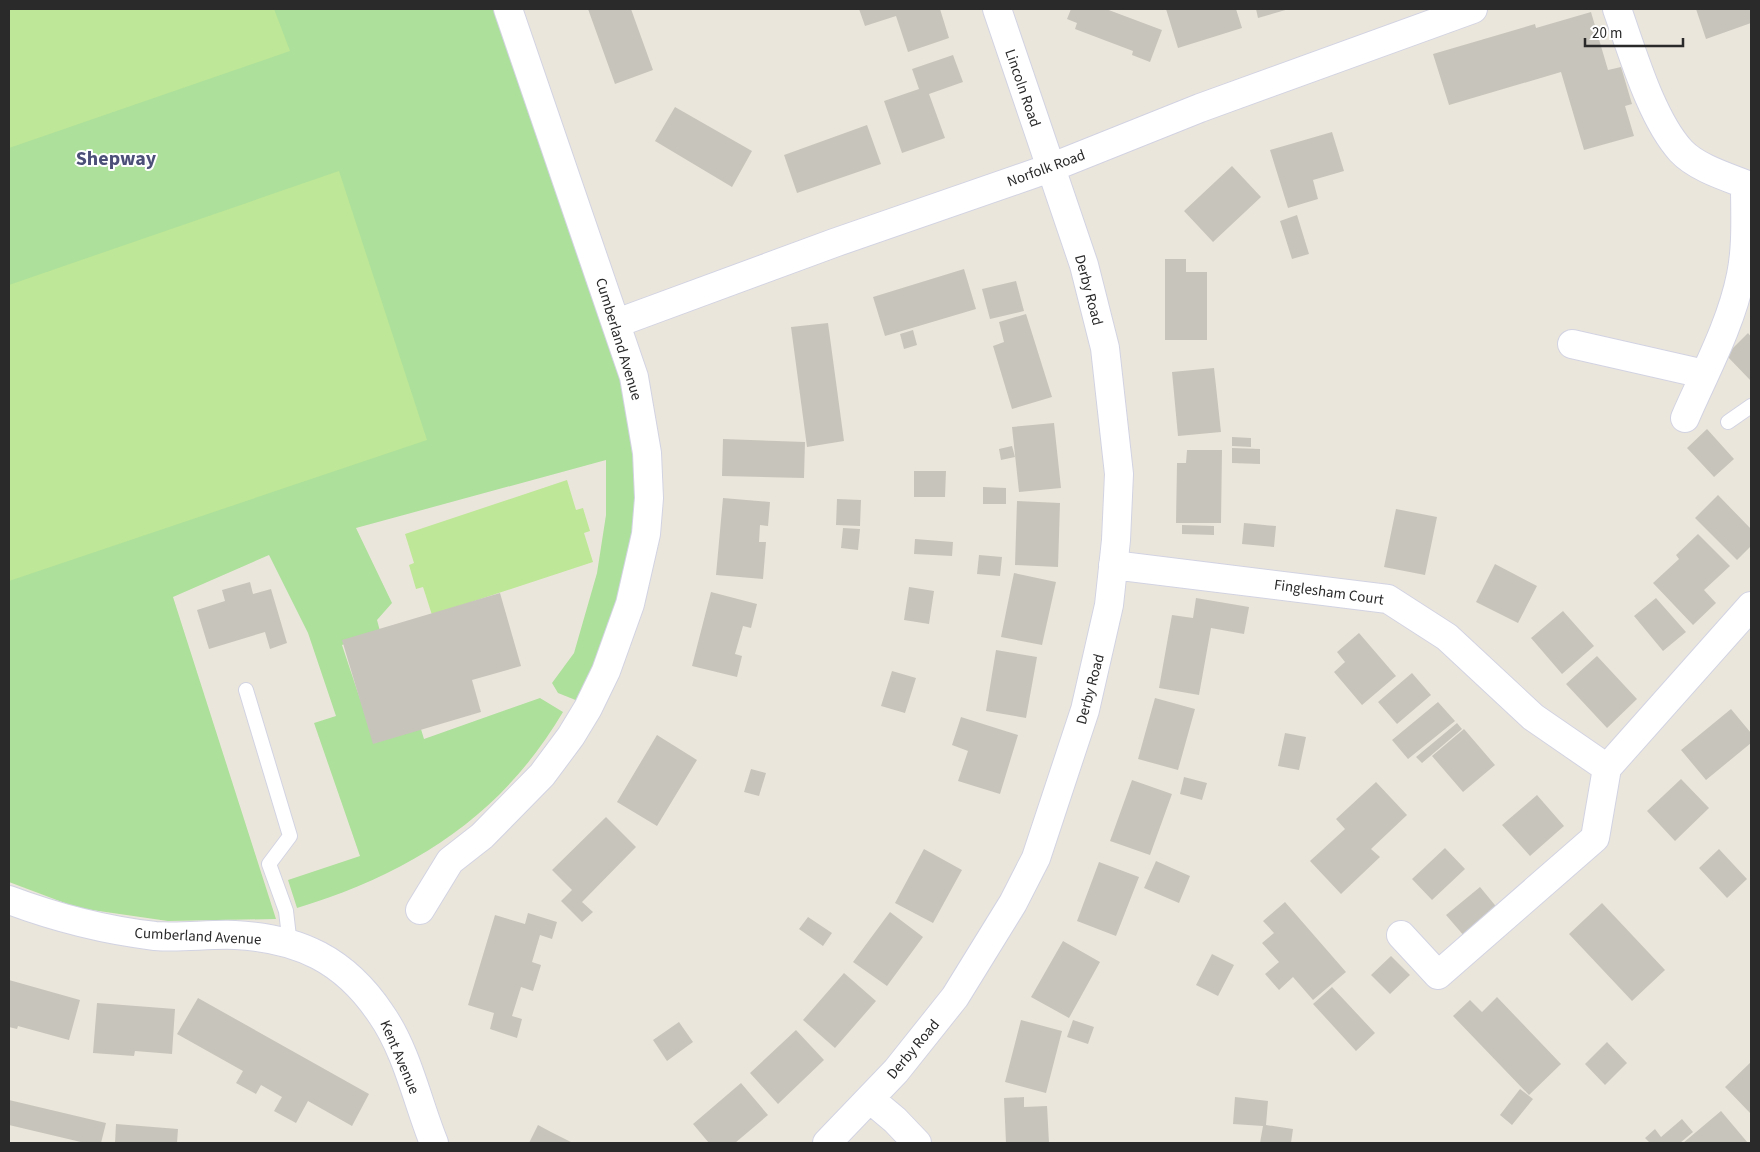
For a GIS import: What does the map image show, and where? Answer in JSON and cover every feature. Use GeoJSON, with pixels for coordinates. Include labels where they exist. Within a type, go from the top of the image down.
{"type":"FeatureCollection","features":[{"type":"Feature","properties":{"kind":"street","name":"Cumberland Avenue"},"geometry":{"type":"LineString","coordinates":[[420,910],[450,861],[482,836],[542,774],[571,736],[606,671],[627,613],[640,564],[649,498],[642,420],[634,377],[508,9]]}},
{"type":"Feature","properties":{"kind":"street","name":"Lincoln Road"},"geometry":{"type":"LineString","coordinates":[[997,9],[1050,168]]}},
{"type":"Feature","properties":{"kind":"street","name":"Norfolk Road"},"geometry":{"type":"LineString","coordinates":[[617,323],[825,246],[1050,168],[1200,108],[1473,9]]}},
{"type":"Feature","properties":{"kind":"street"},"geometry":{"type":"LineString","coordinates":[[1617,9],[1636,64],[1662,125],[1682,152],[1712,171],[1748,184],[1745,246],[1741,276],[1731,309],[1685,418]]}},
{"type":"Feature","properties":{"kind":"street","name":"Derby Road"},"geometry":{"type":"LineString","coordinates":[[827,1143],[870,1099],[955,997],[1013,903],[1036,858],[1085,710],[1100,655],[1109,605],[1113,565],[1118,474],[1105,348],[1084,265],[1050,168]]}},
{"type":"Feature","properties":{"kind":"street"},"geometry":{"type":"LineString","coordinates":[[1572,344],[1704,374]]}},
{"type":"Feature","properties":{"kind":"street","name":"Finglesham Court"},"geometry":{"type":"LineString","coordinates":[[1113,565],[1388,599],[1447,637],[1533,718],[1607,768]]}},
{"type":"Feature","properties":{"kind":"street"},"geometry":{"type":"LineString","coordinates":[[1401,935],[1438,975],[1595,838],[1607,768],[1751,606]]}},
{"type":"Feature","properties":{"kind":"street","name":"Cumberland Avenue"},"geometry":{"type":"LineString","coordinates":[[9,900],[75,922],[115,930],[158,936],[235,935],[266,939],[316,953],[333,962],[352,978]]}},
{"type":"Feature","properties":{"kind":"street","name":"Kent Avenue"},"geometry":{"type":"LineString","coordinates":[[352,978],[382,1015],[396,1042],[434,1143]]}},
{"type":"Feature","properties":{"kind":"street"},"geometry":{"type":"LineString","coordinates":[[870,1099],[918,1143]]}},
{"type":"Feature","properties":{"kind":"lane"},"geometry":{"type":"LineString","coordinates":[[1728,422],[1751,406]]}},
{"type":"Feature","properties":{"kind":"lane"},"geometry":{"type":"LineString","coordinates":[[246,690],[290,836],[269,864],[286,911],[290,945]]}},
{"type":"Feature","properties":{"kind":"green space"},"geometry":{"type":"Polygon","coordinates":[[[9,9],[494,9],[623,389],[634,446],[638,506],[627,569],[599,659],[578,701],[558,693],[552,683],[574,653],[597,573],[606,515],[606,460],[356,528],[392,603],[377,620],[380,631],[342,645],[374,741],[420,726],[424,739],[540,698],[563,712],[538,749],[511,782],[482,811],[450,836],[415,858],[378,877],[339,894],[297,908],[288,880],[360,856],[314,723],[336,716],[308,633],[269,555],[173,597],[276,919],[168,921],[78,908],[9,882],[9,9]]]}},
{"type":"Feature","properties":{"kind":"green space"},"geometry":{"type":"Polygon","coordinates":[[[9,9],[274,9],[290,51],[9,148],[9,9]]]}},
{"type":"Feature","properties":{"kind":"green space"},"geometry":{"type":"Polygon","coordinates":[[[339,171],[427,440],[9,581],[9,285],[339,171]]]}},
{"type":"Feature","properties":{"kind":"green space"},"geometry":{"type":"Polygon","coordinates":[[[567,480],[576,510],[583,508],[590,531],[584,533],[593,562],[432,615],[423,587],[416,589],[409,565],[414,563],[405,534],[567,480]]]}},
{"type":"Feature","properties":{"kind":"building"},"geometry":{"type":"Polygon","coordinates":[[[588,9],[631,9],[653,70],[615,84],[588,9]]]}},
{"type":"Feature","properties":{"kind":"building"},"geometry":{"type":"Polygon","coordinates":[[[859,9],[940,9],[949,38],[908,52],[896,16],[865,26],[859,9]]]}},
{"type":"Feature","properties":{"kind":"building"},"geometry":{"type":"Polygon","coordinates":[[[1071,9],[1106,9],[1162,30],[1150,62],[1132,55],[1133,51],[1075,29],[1077,23],[1067,19],[1071,9]]]}},
{"type":"Feature","properties":{"kind":"building"},"geometry":{"type":"Polygon","coordinates":[[[1166,9],[1236,9],[1242,28],[1178,48],[1166,9]]]}},
{"type":"Feature","properties":{"kind":"building"},"geometry":{"type":"Polygon","coordinates":[[[1256,9],[1289,9],[1258,18],[1256,9]]]}},
{"type":"Feature","properties":{"kind":"building"},"geometry":{"type":"Polygon","coordinates":[[[1696,9],[1751,9],[1751,23],[1706,39],[1696,9]]]}},
{"type":"Feature","properties":{"kind":"building"},"geometry":{"type":"Polygon","coordinates":[[[1591,12],[1608,70],[1621,67],[1632,104],[1625,106],[1634,136],[1584,150],[1561,72],[1449,105],[1433,54],[1535,24],[1536,28],[1591,12]]]}},
{"type":"Feature","properties":{"kind":"building"},"geometry":{"type":"Polygon","coordinates":[[[953,55],[963,82],[929,94],[945,138],[902,153],[884,101],[919,89],[912,69],[953,55]]]}},
{"type":"Feature","properties":{"kind":"building"},"geometry":{"type":"Polygon","coordinates":[[[675,107],[752,151],[732,187],[655,141],[675,107]]]}},
{"type":"Feature","properties":{"kind":"building"},"geometry":{"type":"Polygon","coordinates":[[[867,125],[881,164],[797,193],[784,155],[867,125]]]}},
{"type":"Feature","properties":{"kind":"building"},"geometry":{"type":"Polygon","coordinates":[[[1332,132],[1344,171],[1313,180],[1318,199],[1288,208],[1270,150],[1332,132]]]}},
{"type":"Feature","properties":{"kind":"building"},"geometry":{"type":"Polygon","coordinates":[[[1232,166],[1261,197],[1213,242],[1184,211],[1232,166]]]}},
{"type":"Feature","properties":{"kind":"building"},"geometry":{"type":"Polygon","coordinates":[[[1297,215],[1309,254],[1292,259],[1280,221],[1297,215]]]}},
{"type":"Feature","properties":{"kind":"building"},"geometry":{"type":"Polygon","coordinates":[[[1165,259],[1186,259],[1186,272],[1207,272],[1207,340],[1165,340],[1165,259]]]}},
{"type":"Feature","properties":{"kind":"building"},"geometry":{"type":"Polygon","coordinates":[[[964,269],[976,309],[885,336],[873,297],[964,269]]]}},
{"type":"Feature","properties":{"kind":"building"},"geometry":{"type":"Polygon","coordinates":[[[1016,281],[1024,311],[990,319],[982,289],[1016,281]]]}},
{"type":"Feature","properties":{"kind":"building"},"geometry":{"type":"Polygon","coordinates":[[[1026,314],[1052,397],[1012,409],[993,346],[1004,342],[999,322],[1026,314]]]}},
{"type":"Feature","properties":{"kind":"building"},"geometry":{"type":"Polygon","coordinates":[[[828,323],[844,441],[807,447],[791,327],[828,323]]]}},
{"type":"Feature","properties":{"kind":"building"},"geometry":{"type":"Polygon","coordinates":[[[913,330],[917,345],[904,349],[900,334],[913,330]]]}},
{"type":"Feature","properties":{"kind":"building"},"geometry":{"type":"Polygon","coordinates":[[[1748,333],[1751,337],[1751,381],[1726,355],[1748,333]]]}},
{"type":"Feature","properties":{"kind":"building"},"geometry":{"type":"Polygon","coordinates":[[[1214,368],[1221,432],[1178,436],[1172,372],[1214,368]]]}},
{"type":"Feature","properties":{"kind":"building"},"geometry":{"type":"Polygon","coordinates":[[[1054,423],[1061,488],[1019,492],[1012,427],[1054,423]]]}},
{"type":"Feature","properties":{"kind":"building"},"geometry":{"type":"Polygon","coordinates":[[[1707,429],[1734,459],[1714,477],[1687,448],[1707,429]]]}},
{"type":"Feature","properties":{"kind":"building"},"geometry":{"type":"Polygon","coordinates":[[[1232,437],[1251,438],[1251,447],[1232,446],[1232,437]]]}},
{"type":"Feature","properties":{"kind":"building"},"geometry":{"type":"Polygon","coordinates":[[[723,439],[805,442],[804,478],[722,476],[723,439]]]}},
{"type":"Feature","properties":{"kind":"building"},"geometry":{"type":"Polygon","coordinates":[[[1012,446],[1015,457],[1001,460],[999,449],[1012,446]]]}},
{"type":"Feature","properties":{"kind":"building"},"geometry":{"type":"Polygon","coordinates":[[[1232,448],[1260,449],[1260,464],[1232,463],[1232,448]]]}},
{"type":"Feature","properties":{"kind":"building"},"geometry":{"type":"Polygon","coordinates":[[[1187,450],[1222,450],[1221,523],[1176,523],[1177,463],[1186,463],[1187,450]]]}},
{"type":"Feature","properties":{"kind":"building"},"geometry":{"type":"Polygon","coordinates":[[[914,471],[946,471],[945,497],[914,497],[914,471]]]}},
{"type":"Feature","properties":{"kind":"building"},"geometry":{"type":"Polygon","coordinates":[[[983,487],[1006,488],[1006,504],[983,504],[983,487]]]}},
{"type":"Feature","properties":{"kind":"building"},"geometry":{"type":"Polygon","coordinates":[[[1718,495],[1751,529],[1751,546],[1737,560],[1695,518],[1718,495]]]}},
{"type":"Feature","properties":{"kind":"building"},"geometry":{"type":"Polygon","coordinates":[[[723,498],[770,502],[768,526],[760,525],[759,542],[766,542],[763,579],[716,575],[723,498]]]}},
{"type":"Feature","properties":{"kind":"building"},"geometry":{"type":"Polygon","coordinates":[[[837,499],[861,500],[860,526],[836,525],[837,499]]]}},
{"type":"Feature","properties":{"kind":"building"},"geometry":{"type":"Polygon","coordinates":[[[1017,501],[1060,503],[1058,567],[1015,565],[1017,501]]]}},
{"type":"Feature","properties":{"kind":"building"},"geometry":{"type":"Polygon","coordinates":[[[1396,509],[1437,517],[1425,575],[1384,567],[1396,509]]]}},
{"type":"Feature","properties":{"kind":"building"},"geometry":{"type":"Polygon","coordinates":[[[1244,523],[1276,526],[1274,547],[1242,544],[1244,523]]]}},
{"type":"Feature","properties":{"kind":"building"},"geometry":{"type":"Polygon","coordinates":[[[1182,525],[1214,526],[1214,535],[1182,534],[1182,525]]]}},
{"type":"Feature","properties":{"kind":"building"},"geometry":{"type":"Polygon","coordinates":[[[843,528],[860,529],[858,550],[841,548],[843,528]]]}},
{"type":"Feature","properties":{"kind":"building"},"geometry":{"type":"Polygon","coordinates":[[[1698,534],[1730,566],[1704,590],[1716,603],[1693,625],[1653,583],[1679,559],[1676,555],[1698,534]]]}},
{"type":"Feature","properties":{"kind":"building"},"geometry":{"type":"Polygon","coordinates":[[[915,539],[953,542],[952,556],[914,554],[915,539]]]}},
{"type":"Feature","properties":{"kind":"building"},"geometry":{"type":"Polygon","coordinates":[[[979,555],[1002,557],[1000,576],[977,574],[979,555]]]}},
{"type":"Feature","properties":{"kind":"building"},"geometry":{"type":"Polygon","coordinates":[[[1495,564],[1537,586],[1518,623],[1476,602],[1495,564]]]}},
{"type":"Feature","properties":{"kind":"building"},"geometry":{"type":"Polygon","coordinates":[[[1014,573],[1056,582],[1042,645],[1001,637],[1014,573]]]}},
{"type":"Feature","properties":{"kind":"building"},"geometry":{"type":"Polygon","coordinates":[[[250,582],[253,594],[271,589],[287,643],[270,649],[265,632],[209,649],[197,610],[225,601],[222,590],[250,582]]]}},
{"type":"Feature","properties":{"kind":"building"},"geometry":{"type":"Polygon","coordinates":[[[909,587],[934,591],[929,624],[904,620],[909,587]]]}},
{"type":"Feature","properties":{"kind":"building"},"geometry":{"type":"Polygon","coordinates":[[[711,592],[757,604],[751,628],[743,626],[735,654],[742,656],[737,677],[692,666],[711,592]]]}},
{"type":"Feature","properties":{"kind":"building"},"geometry":{"type":"Polygon","coordinates":[[[500,593],[521,666],[472,680],[481,712],[373,744],[342,640],[500,593]]]}},
{"type":"Feature","properties":{"kind":"building"},"geometry":{"type":"Polygon","coordinates":[[[1196,598],[1249,607],[1244,634],[1211,628],[1199,695],[1159,688],[1172,615],[1193,618],[1196,598]]]}},
{"type":"Feature","properties":{"kind":"building"},"geometry":{"type":"Polygon","coordinates":[[[1656,598],[1686,632],[1663,651],[1634,616],[1656,598]]]}},
{"type":"Feature","properties":{"kind":"building"},"geometry":{"type":"Polygon","coordinates":[[[1563,611],[1594,646],[1562,674],[1531,638],[1563,611]]]}},
{"type":"Feature","properties":{"kind":"building"},"geometry":{"type":"Polygon","coordinates":[[[1359,633],[1396,676],[1362,705],[1334,672],[1345,662],[1337,652],[1359,633]]]}},
{"type":"Feature","properties":{"kind":"building"},"geometry":{"type":"Polygon","coordinates":[[[996,650],[1037,657],[1026,718],[986,711],[996,650]]]}},
{"type":"Feature","properties":{"kind":"building"},"geometry":{"type":"Polygon","coordinates":[[[1597,656],[1637,699],[1607,728],[1566,684],[1597,656]]]}},
{"type":"Feature","properties":{"kind":"building"},"geometry":{"type":"Polygon","coordinates":[[[892,671],[916,678],[905,713],[881,706],[892,671]]]}},
{"type":"Feature","properties":{"kind":"building"},"geometry":{"type":"Polygon","coordinates":[[[1412,673],[1431,695],[1397,724],[1378,702],[1412,673]]]}},
{"type":"Feature","properties":{"kind":"building"},"geometry":{"type":"Polygon","coordinates":[[[1155,698],[1195,709],[1178,770],[1138,759],[1155,698]]]}},
{"type":"Feature","properties":{"kind":"building"},"geometry":{"type":"Polygon","coordinates":[[[1438,702],[1455,721],[1408,759],[1392,740],[1438,702]]]}},
{"type":"Feature","properties":{"kind":"building"},"geometry":{"type":"Polygon","coordinates":[[[1731,709],[1751,733],[1751,743],[1706,780],[1681,750],[1731,709]]]}},
{"type":"Feature","properties":{"kind":"building"},"geometry":{"type":"Polygon","coordinates":[[[961,717],[1018,735],[1000,794],[958,781],[968,751],[952,745],[961,717]]]}},
{"type":"Feature","properties":{"kind":"building"},"geometry":{"type":"Polygon","coordinates":[[[1457,723],[1462,729],[1422,763],[1416,757],[1457,723]]]}},
{"type":"Feature","properties":{"kind":"building"},"geometry":{"type":"Polygon","coordinates":[[[1464,729],[1495,765],[1463,792],[1432,756],[1464,729]]]}},
{"type":"Feature","properties":{"kind":"building"},"geometry":{"type":"Polygon","coordinates":[[[1285,733],[1306,737],[1299,770],[1278,766],[1285,733]]]}},
{"type":"Feature","properties":{"kind":"building"},"geometry":{"type":"Polygon","coordinates":[[[657,735],[697,760],[657,826],[617,802],[657,735]]]}},
{"type":"Feature","properties":{"kind":"building"},"geometry":{"type":"Polygon","coordinates":[[[751,769],[766,773],[759,796],[744,792],[751,769]]]}},
{"type":"Feature","properties":{"kind":"building"},"geometry":{"type":"Polygon","coordinates":[[[1184,777],[1207,783],[1202,800],[1180,794],[1184,777]]]}},
{"type":"Feature","properties":{"kind":"building"},"geometry":{"type":"Polygon","coordinates":[[[1681,779],[1709,808],[1675,841],[1647,811],[1681,779]]]}},
{"type":"Feature","properties":{"kind":"building"},"geometry":{"type":"Polygon","coordinates":[[[1132,780],[1172,794],[1150,855],[1110,841],[1132,780]]]}},
{"type":"Feature","properties":{"kind":"building"},"geometry":{"type":"Polygon","coordinates":[[[1376,782],[1407,815],[1371,849],[1380,857],[1341,894],[1310,861],[1345,829],[1336,819],[1376,782]]]}},
{"type":"Feature","properties":{"kind":"building"},"geometry":{"type":"Polygon","coordinates":[[[1537,795],[1564,826],[1530,856],[1502,825],[1537,795]]]}},
{"type":"Feature","properties":{"kind":"building"},"geometry":{"type":"Polygon","coordinates":[[[606,817],[636,847],[582,902],[593,912],[582,922],[561,901],[572,890],[552,870],[606,817]]]}},
{"type":"Feature","properties":{"kind":"building"},"geometry":{"type":"Polygon","coordinates":[[[1445,848],[1465,869],[1432,900],[1412,879],[1445,848]]]}},
{"type":"Feature","properties":{"kind":"building"},"geometry":{"type":"Polygon","coordinates":[[[924,849],[962,870],[933,923],[895,903],[924,849]]]}},
{"type":"Feature","properties":{"kind":"building"},"geometry":{"type":"Polygon","coordinates":[[[1719,849],[1747,879],[1727,898],[1699,868],[1719,849]]]}},
{"type":"Feature","properties":{"kind":"building"},"geometry":{"type":"Polygon","coordinates":[[[1156,861],[1190,876],[1179,903],[1144,888],[1156,861]]]}},
{"type":"Feature","properties":{"kind":"building"},"geometry":{"type":"Polygon","coordinates":[[[1099,862],[1139,877],[1116,936],[1077,921],[1099,862]]]}},
{"type":"Feature","properties":{"kind":"building"},"geometry":{"type":"Polygon","coordinates":[[[1480,887],[1499,910],[1465,937],[1446,915],[1480,887]]]}},
{"type":"Feature","properties":{"kind":"building"},"geometry":{"type":"Polygon","coordinates":[[[1285,902],[1346,972],[1313,1000],[1293,977],[1279,990],[1265,974],[1279,962],[1262,943],[1274,933],[1263,921],[1285,902]]]}},
{"type":"Feature","properties":{"kind":"building"},"geometry":{"type":"Polygon","coordinates":[[[1602,903],[1665,970],[1632,1001],[1569,934],[1602,903]]]}},
{"type":"Feature","properties":{"kind":"building"},"geometry":{"type":"Polygon","coordinates":[[[890,912],[923,937],[887,986],[853,962],[890,912]]]}},
{"type":"Feature","properties":{"kind":"building"},"geometry":{"type":"Polygon","coordinates":[[[528,913],[557,922],[552,939],[540,935],[532,962],[541,965],[533,991],[521,987],[512,1016],[522,1019],[517,1038],[490,1029],[494,1013],[468,1005],[495,915],[525,924],[528,913]]]}},
{"type":"Feature","properties":{"kind":"building"},"geometry":{"type":"Polygon","coordinates":[[[808,917],[832,933],[823,946],[799,929],[808,917]]]}},
{"type":"Feature","properties":{"kind":"building"},"geometry":{"type":"Polygon","coordinates":[[[1063,941],[1100,962],[1069,1018],[1031,997],[1063,941]]]}},
{"type":"Feature","properties":{"kind":"building"},"geometry":{"type":"Polygon","coordinates":[[[1212,954],[1234,965],[1218,996],[1196,985],[1212,954]]]}},
{"type":"Feature","properties":{"kind":"building"},"geometry":{"type":"Polygon","coordinates":[[[1391,956],[1410,975],[1390,994],[1371,975],[1391,956]]]}},
{"type":"Feature","properties":{"kind":"building"},"geometry":{"type":"Polygon","coordinates":[[[844,973],[876,1001],[835,1048],[803,1020],[844,973]]]}},
{"type":"Feature","properties":{"kind":"building"},"geometry":{"type":"Polygon","coordinates":[[[9,980],[80,1000],[69,1040],[18,1026],[17,1029],[9,1027],[9,980]]]}},
{"type":"Feature","properties":{"kind":"building"},"geometry":{"type":"Polygon","coordinates":[[[1332,987],[1375,1033],[1356,1051],[1313,1004],[1332,987]]]}},
{"type":"Feature","properties":{"kind":"building"},"geometry":{"type":"Polygon","coordinates":[[[1497,997],[1561,1064],[1529,1095],[1453,1016],[1470,1000],[1482,1012],[1497,997]]]}},
{"type":"Feature","properties":{"kind":"building"},"geometry":{"type":"Polygon","coordinates":[[[198,998],[369,1094],[352,1126],[308,1101],[296,1123],[274,1111],[282,1097],[261,1085],[256,1094],[236,1083],[243,1071],[177,1034],[198,998]]]}},
{"type":"Feature","properties":{"kind":"building"},"geometry":{"type":"Polygon","coordinates":[[[97,1003],[175,1009],[172,1054],[135,1051],[134,1056],[93,1053],[97,1003]]]}},
{"type":"Feature","properties":{"kind":"building"},"geometry":{"type":"Polygon","coordinates":[[[1021,1020],[1062,1031],[1046,1093],[1005,1082],[1021,1020]]]}},
{"type":"Feature","properties":{"kind":"building"},"geometry":{"type":"Polygon","coordinates":[[[1073,1020],[1094,1027],[1088,1044],[1067,1037],[1073,1020]]]}},
{"type":"Feature","properties":{"kind":"building"},"geometry":{"type":"Polygon","coordinates":[[[679,1022],[693,1042],[667,1061],[653,1040],[679,1022]]]}},
{"type":"Feature","properties":{"kind":"building"},"geometry":{"type":"Polygon","coordinates":[[[796,1030],[824,1060],[778,1104],[750,1073],[796,1030]]]}},
{"type":"Feature","properties":{"kind":"building"},"geometry":{"type":"Polygon","coordinates":[[[1607,1042],[1627,1063],[1605,1085],[1585,1064],[1607,1042]]]}},
{"type":"Feature","properties":{"kind":"building"},"geometry":{"type":"Polygon","coordinates":[[[1751,1062],[1751,1114],[1725,1087],[1751,1062]]]}},
{"type":"Feature","properties":{"kind":"building"},"geometry":{"type":"Polygon","coordinates":[[[741,1083],[768,1115],[735,1143],[709,1143],[693,1124],[741,1083]]]}},
{"type":"Feature","properties":{"kind":"building"},"geometry":{"type":"Polygon","coordinates":[[[1520,1089],[1533,1099],[1512,1125],[1500,1115],[1520,1089]]]}},
{"type":"Feature","properties":{"kind":"building"},"geometry":{"type":"Polygon","coordinates":[[[1024,1097],[1024,1107],[1047,1106],[1049,1143],[1006,1143],[1004,1098],[1024,1097]]]}},
{"type":"Feature","properties":{"kind":"building"},"geometry":{"type":"Polygon","coordinates":[[[1235,1097],[1268,1101],[1266,1125],[1293,1129],[1291,1143],[1260,1143],[1263,1126],[1233,1124],[1235,1097]]]}},
{"type":"Feature","properties":{"kind":"building"},"geometry":{"type":"Polygon","coordinates":[[[9,1100],[106,1123],[101,1143],[85,1143],[9,1125],[9,1100]]]}},
{"type":"Feature","properties":{"kind":"building"},"geometry":{"type":"Polygon","coordinates":[[[1721,1111],[1748,1143],[1683,1143],[1721,1111]]]}},
{"type":"Feature","properties":{"kind":"building"},"geometry":{"type":"Polygon","coordinates":[[[1682,1119],[1693,1132],[1680,1143],[1650,1143],[1645,1138],[1655,1129],[1661,1137],[1682,1119]]]}},
{"type":"Feature","properties":{"kind":"building"},"geometry":{"type":"Polygon","coordinates":[[[116,1124],[178,1129],[177,1143],[115,1143],[116,1124]]]}},
{"type":"Feature","properties":{"kind":"building"},"geometry":{"type":"Polygon","coordinates":[[[538,1125],[551,1132],[573,1143],[529,1143],[538,1125]]]}},
{"type":"Feature","properties":{"kind":"district","name":"Shepway"},"geometry":{"type":"Point","coordinates":[116,158]}}]}
